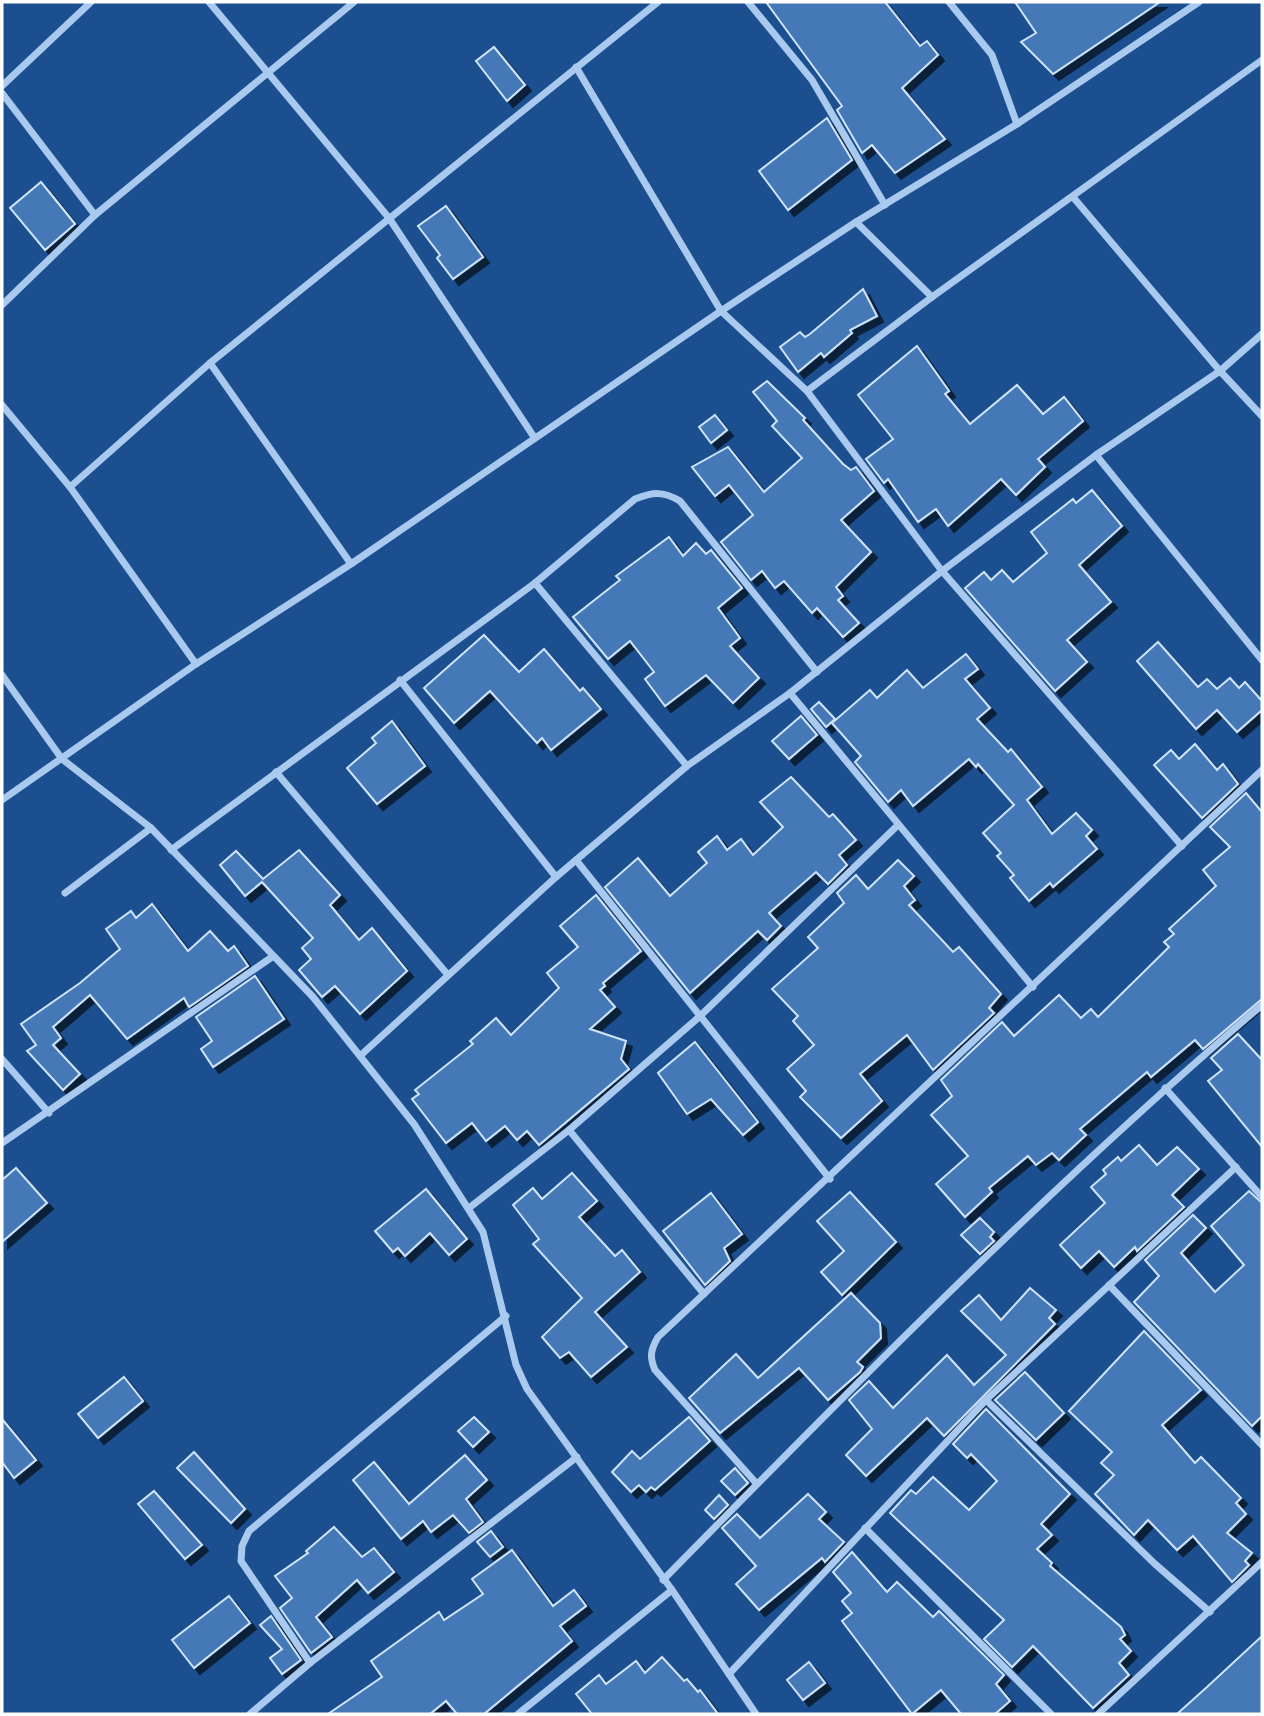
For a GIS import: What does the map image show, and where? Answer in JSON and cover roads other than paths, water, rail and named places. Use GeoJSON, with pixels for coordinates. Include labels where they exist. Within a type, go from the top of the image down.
{"type":"FeatureCollection","features":[{"type":"Feature","properties":{"kind":"street"},"geometry":{"type":"LineString","coordinates":[[209,2],[389,218],[534,437]]}},
{"type":"Feature","properties":{"kind":"street"},"geometry":{"type":"LineString","coordinates":[[2,305],[95,215],[354,2]]}},
{"type":"Feature","properties":{"kind":"street"},"geometry":{"type":"LineString","coordinates":[[70,487],[209,363],[658,2]]}},
{"type":"Feature","properties":{"kind":"street"},"geometry":{"type":"LineString","coordinates":[[748,2],[812,80],[885,205]]}},
{"type":"Feature","properties":{"kind":"street"},"geometry":{"type":"LineString","coordinates":[[949,2],[992,55],[1017,124]]}},
{"type":"Feature","properties":{"kind":"street"},"geometry":{"type":"LineString","coordinates":[[2,800],[196,664],[351,564],[721,311],[856,222],[1017,124],[1199,2]]}},
{"type":"Feature","properties":{"kind":"street"},"geometry":{"type":"LineString","coordinates":[[2,86],[86,3]]}},
{"type":"Feature","properties":{"kind":"street"},"geometry":{"type":"LineString","coordinates":[[807,391],[932,297],[1262,60]]}},
{"type":"Feature","properties":{"kind":"street"},"geometry":{"type":"LineString","coordinates":[[576,67],[721,311],[807,391],[942,571],[1182,846]]}},
{"type":"Feature","properties":{"kind":"street"},"geometry":{"type":"LineString","coordinates":[[2,93],[95,215]]}},
{"type":"Feature","properties":{"kind":"street"},"geometry":{"type":"LineString","coordinates":[[1073,197],[1220,371],[1262,416]]}},
{"type":"Feature","properties":{"kind":"street"},"geometry":{"type":"LineString","coordinates":[[856,222],[932,297]]}},
{"type":"Feature","properties":{"kind":"street"},"geometry":{"type":"LineString","coordinates":[[361,1055],[556,877],[687,765],[790,693],[942,571],[1096,456],[1220,371],[1262,334]]}},
{"type":"Feature","properties":{"kind":"street"},"geometry":{"type":"LineString","coordinates":[[209,363],[351,564]]}},
{"type":"Feature","properties":{"kind":"street"},"geometry":{"type":"LineString","coordinates":[[2,405],[70,487],[196,664]]}},
{"type":"Feature","properties":{"kind":"street"},"geometry":{"type":"LineString","coordinates":[[1096,456],[1262,660]]}},
{"type":"Feature","properties":{"kind":"street"},"geometry":{"type":"LineString","coordinates":[[172,850],[535,583],[635,499],[653,492],[680,500],[817,671]]}},
{"type":"Feature","properties":{"kind":"street"},"geometry":{"type":"LineString","coordinates":[[535,583],[687,765]]}},
{"type":"Feature","properties":{"kind":"street"},"geometry":{"type":"LineString","coordinates":[[2,675],[62,759],[151,828],[313,997],[414,1124],[483,1232],[516,1365],[527,1389],[672,1590],[755,1714]]}},
{"type":"Feature","properties":{"kind":"street"},"geometry":{"type":"LineString","coordinates":[[400,680],[556,877]]}},
{"type":"Feature","properties":{"kind":"street"},"geometry":{"type":"LineString","coordinates":[[790,693],[1033,987]]}},
{"type":"Feature","properties":{"kind":"street"},"geometry":{"type":"LineString","coordinates":[[757,1484],[662,1379],[651,1361],[651,1349],[658,1338],[830,1179],[1262,769]]}},
{"type":"Feature","properties":{"kind":"street"},"geometry":{"type":"LineString","coordinates":[[276,772],[448,975]]}},
{"type":"Feature","properties":{"kind":"street"},"geometry":{"type":"LineString","coordinates":[[469,1208],[569,1130],[698,1017],[898,825]]}},
{"type":"Feature","properties":{"kind":"street"},"geometry":{"type":"LineString","coordinates":[[65,893],[151,828]]}},
{"type":"Feature","properties":{"kind":"street"},"geometry":{"type":"LineString","coordinates":[[576,860],[698,1017],[830,1179]]}},
{"type":"Feature","properties":{"kind":"street"},"geometry":{"type":"LineString","coordinates":[[2,1143],[272,957]]}},
{"type":"Feature","properties":{"kind":"street"},"geometry":{"type":"LineString","coordinates":[[663,1580],[757,1484],[1165,1088],[1262,1005]]}},
{"type":"Feature","properties":{"kind":"street"},"geometry":{"type":"LineString","coordinates":[[2,1059],[48,1113]]}},
{"type":"Feature","properties":{"kind":"street"},"geometry":{"type":"LineString","coordinates":[[1165,1088],[1262,1196]]}},
{"type":"Feature","properties":{"kind":"street"},"geometry":{"type":"LineString","coordinates":[[569,1130],[704,1294]]}},
{"type":"Feature","properties":{"kind":"street"},"geometry":{"type":"LineString","coordinates":[[729,1674],[986,1400],[1236,1167]]}},
{"type":"Feature","properties":{"kind":"street"},"geometry":{"type":"LineString","coordinates":[[1109,1285],[1262,1445]]}},
{"type":"Feature","properties":{"kind":"street"},"geometry":{"type":"LineString","coordinates":[[310,1663],[241,1561],[242,1546],[249,1531],[506,1317]]}},
{"type":"Feature","properties":{"kind":"street"},"geometry":{"type":"LineString","coordinates":[[986,1400],[1155,1564],[1210,1612]]}},
{"type":"Feature","properties":{"kind":"street"},"geometry":{"type":"LineString","coordinates":[[250,1714],[310,1663],[577,1457]]}},
{"type":"Feature","properties":{"kind":"street"},"geometry":{"type":"LineString","coordinates":[[866,1528],[1051,1714]]}},
{"type":"Feature","properties":{"kind":"street"},"geometry":{"type":"LineString","coordinates":[[1098,1714],[1262,1562]]}},
{"type":"Feature","properties":{"kind":"street"},"geometry":{"type":"LineString","coordinates":[[517,1714],[672,1590]]}}]}
